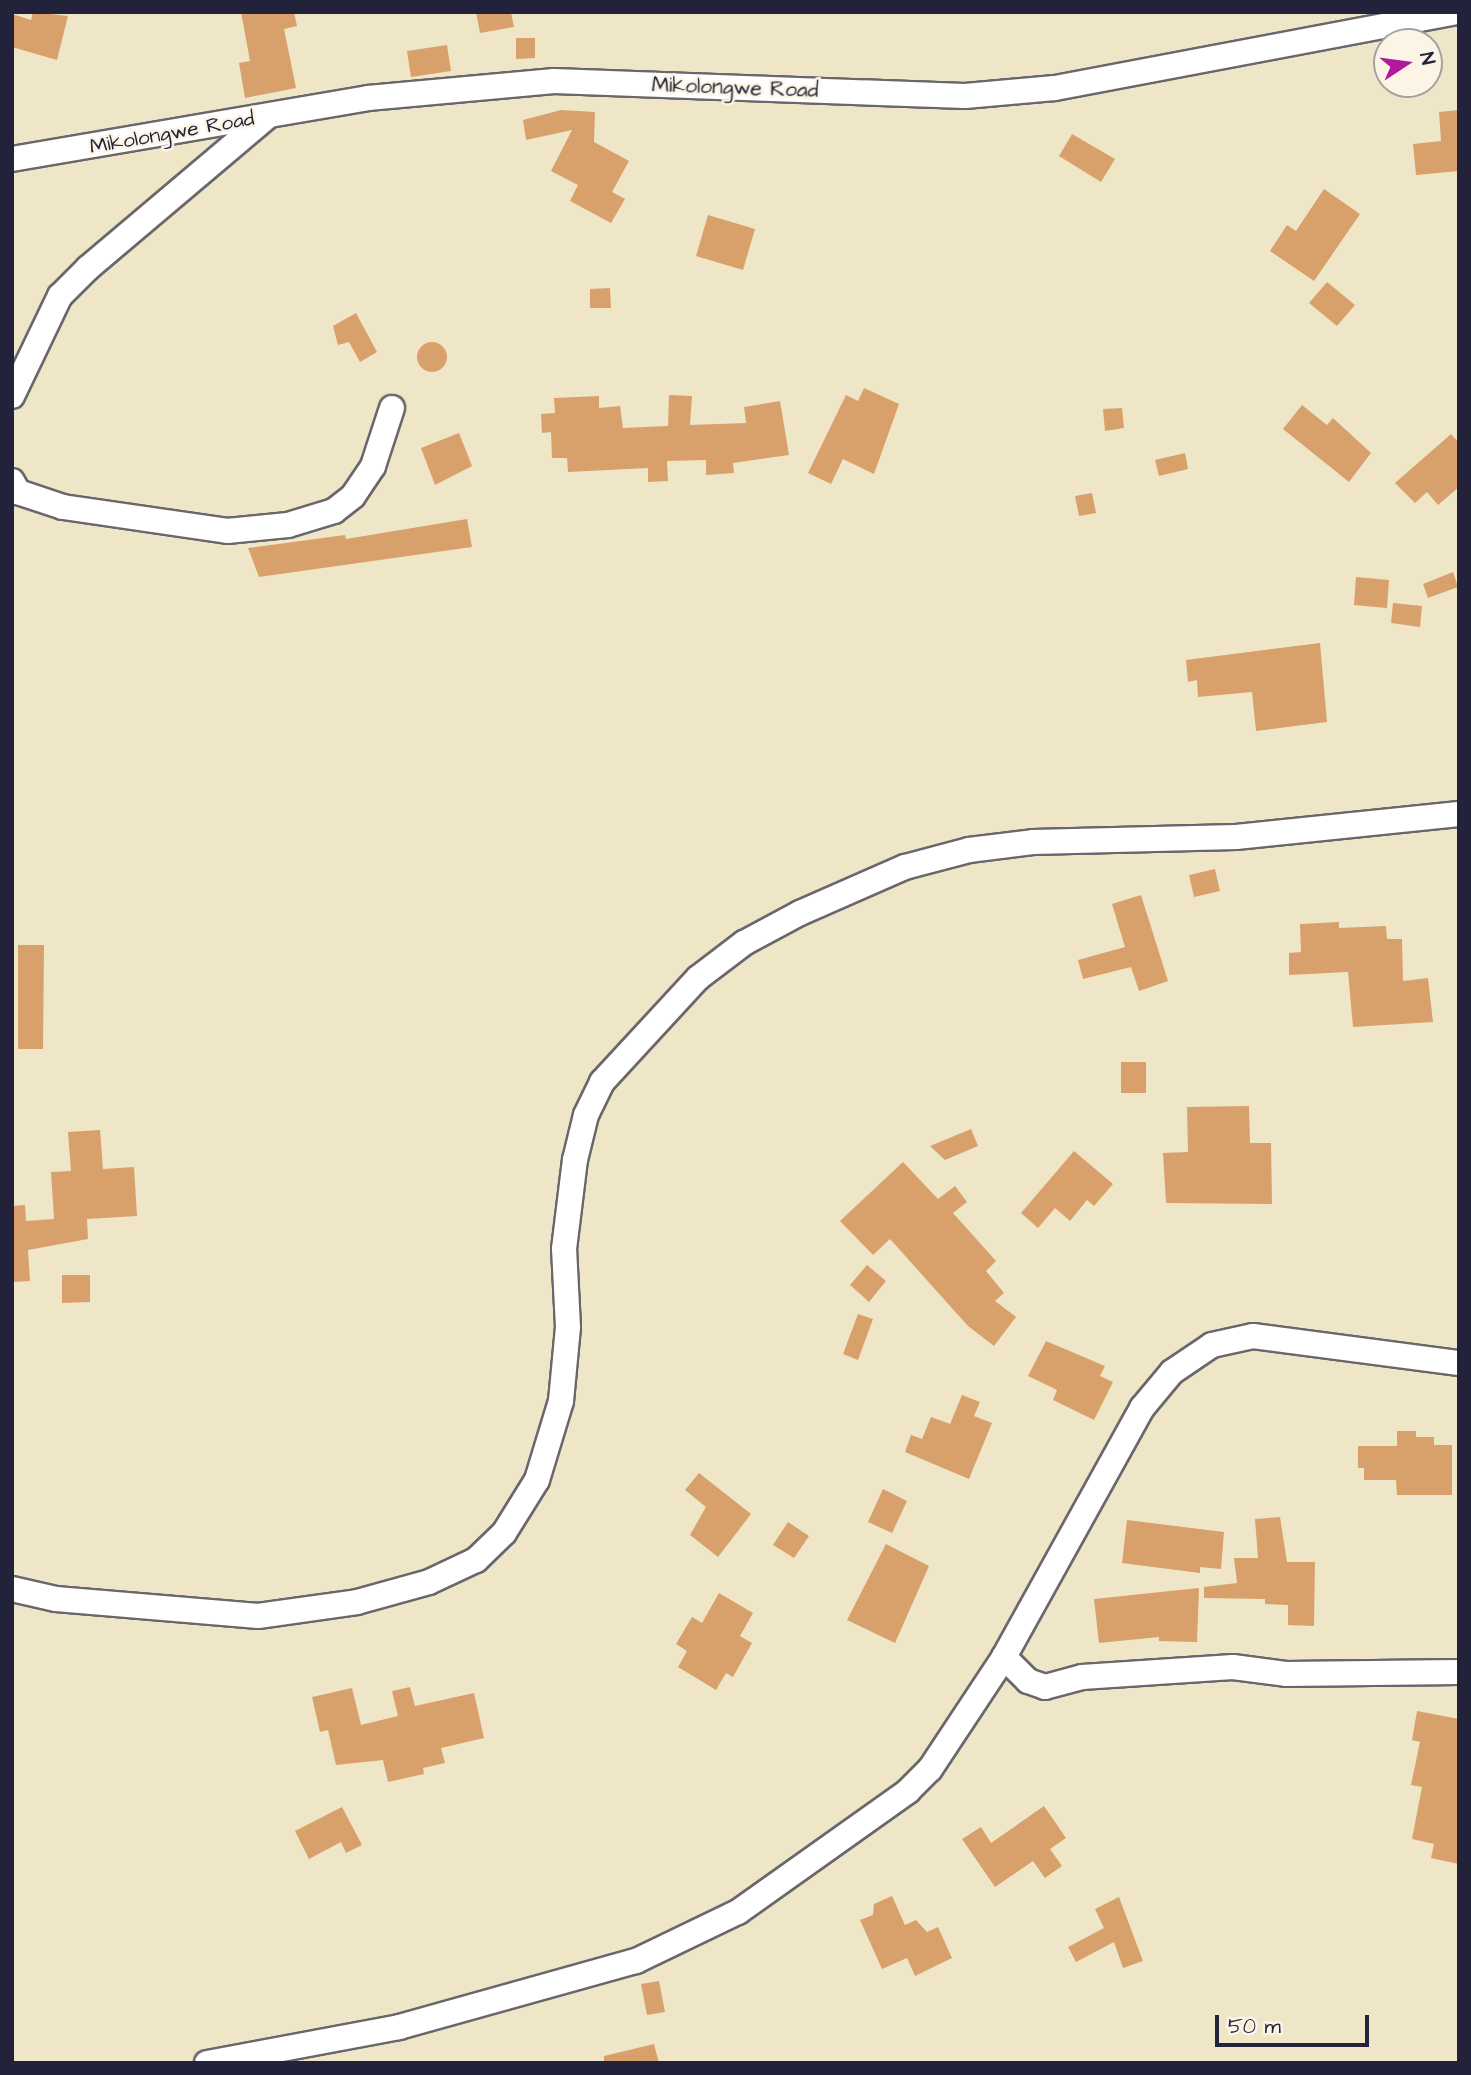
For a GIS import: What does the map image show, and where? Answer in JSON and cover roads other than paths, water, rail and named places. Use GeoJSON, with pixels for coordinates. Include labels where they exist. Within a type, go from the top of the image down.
{"type":"FeatureCollection","features":[{"type":"Feature","properties":{"kind":"street","name":"Mikolongwe Road"},"geometry":{"type":"LineString","coordinates":[[12,159],[368,99],[554,81],[965,96],[1055,88],[1457,12]]}},
{"type":"Feature","properties":{"kind":"street"},"geometry":{"type":"LineString","coordinates":[[12,396],[60,296],[88,268],[269,116]]}},
{"type":"Feature","properties":{"kind":"street"},"geometry":{"type":"LineString","coordinates":[[12,481],[18,492],[63,507],[227,531],[288,525],[334,511],[353,496],[373,466],[392,408]]}},
{"type":"Feature","properties":{"kind":"street"},"geometry":{"type":"LineString","coordinates":[[12,1589],[56,1599],[258,1616],[357,1602],[429,1582],[476,1560],[504,1533],[537,1480],[561,1402],[568,1327],[564,1249],[575,1160],[586,1115],[602,1082],[698,978],[744,943],[905,867],[969,850],[1033,842],[1236,837],[1459,814]]}},
{"type":"Feature","properties":{"kind":"street"},"geometry":{"type":"LineString","coordinates":[[207,2063],[418,2022],[636,1961],[716,1925],[908,1791],[942,1754],[1004,1657],[1142,1408],[1172,1372],[1195,1354],[1212,1345],[1253,1336],[1459,1363]]}},
{"type":"Feature","properties":{"kind":"street"},"geometry":{"type":"LineString","coordinates":[[1004,1657],[1028,1681],[1045,1687],[1083,1677],[1233,1667],[1300,1674],[1459,1672]]}}]}
